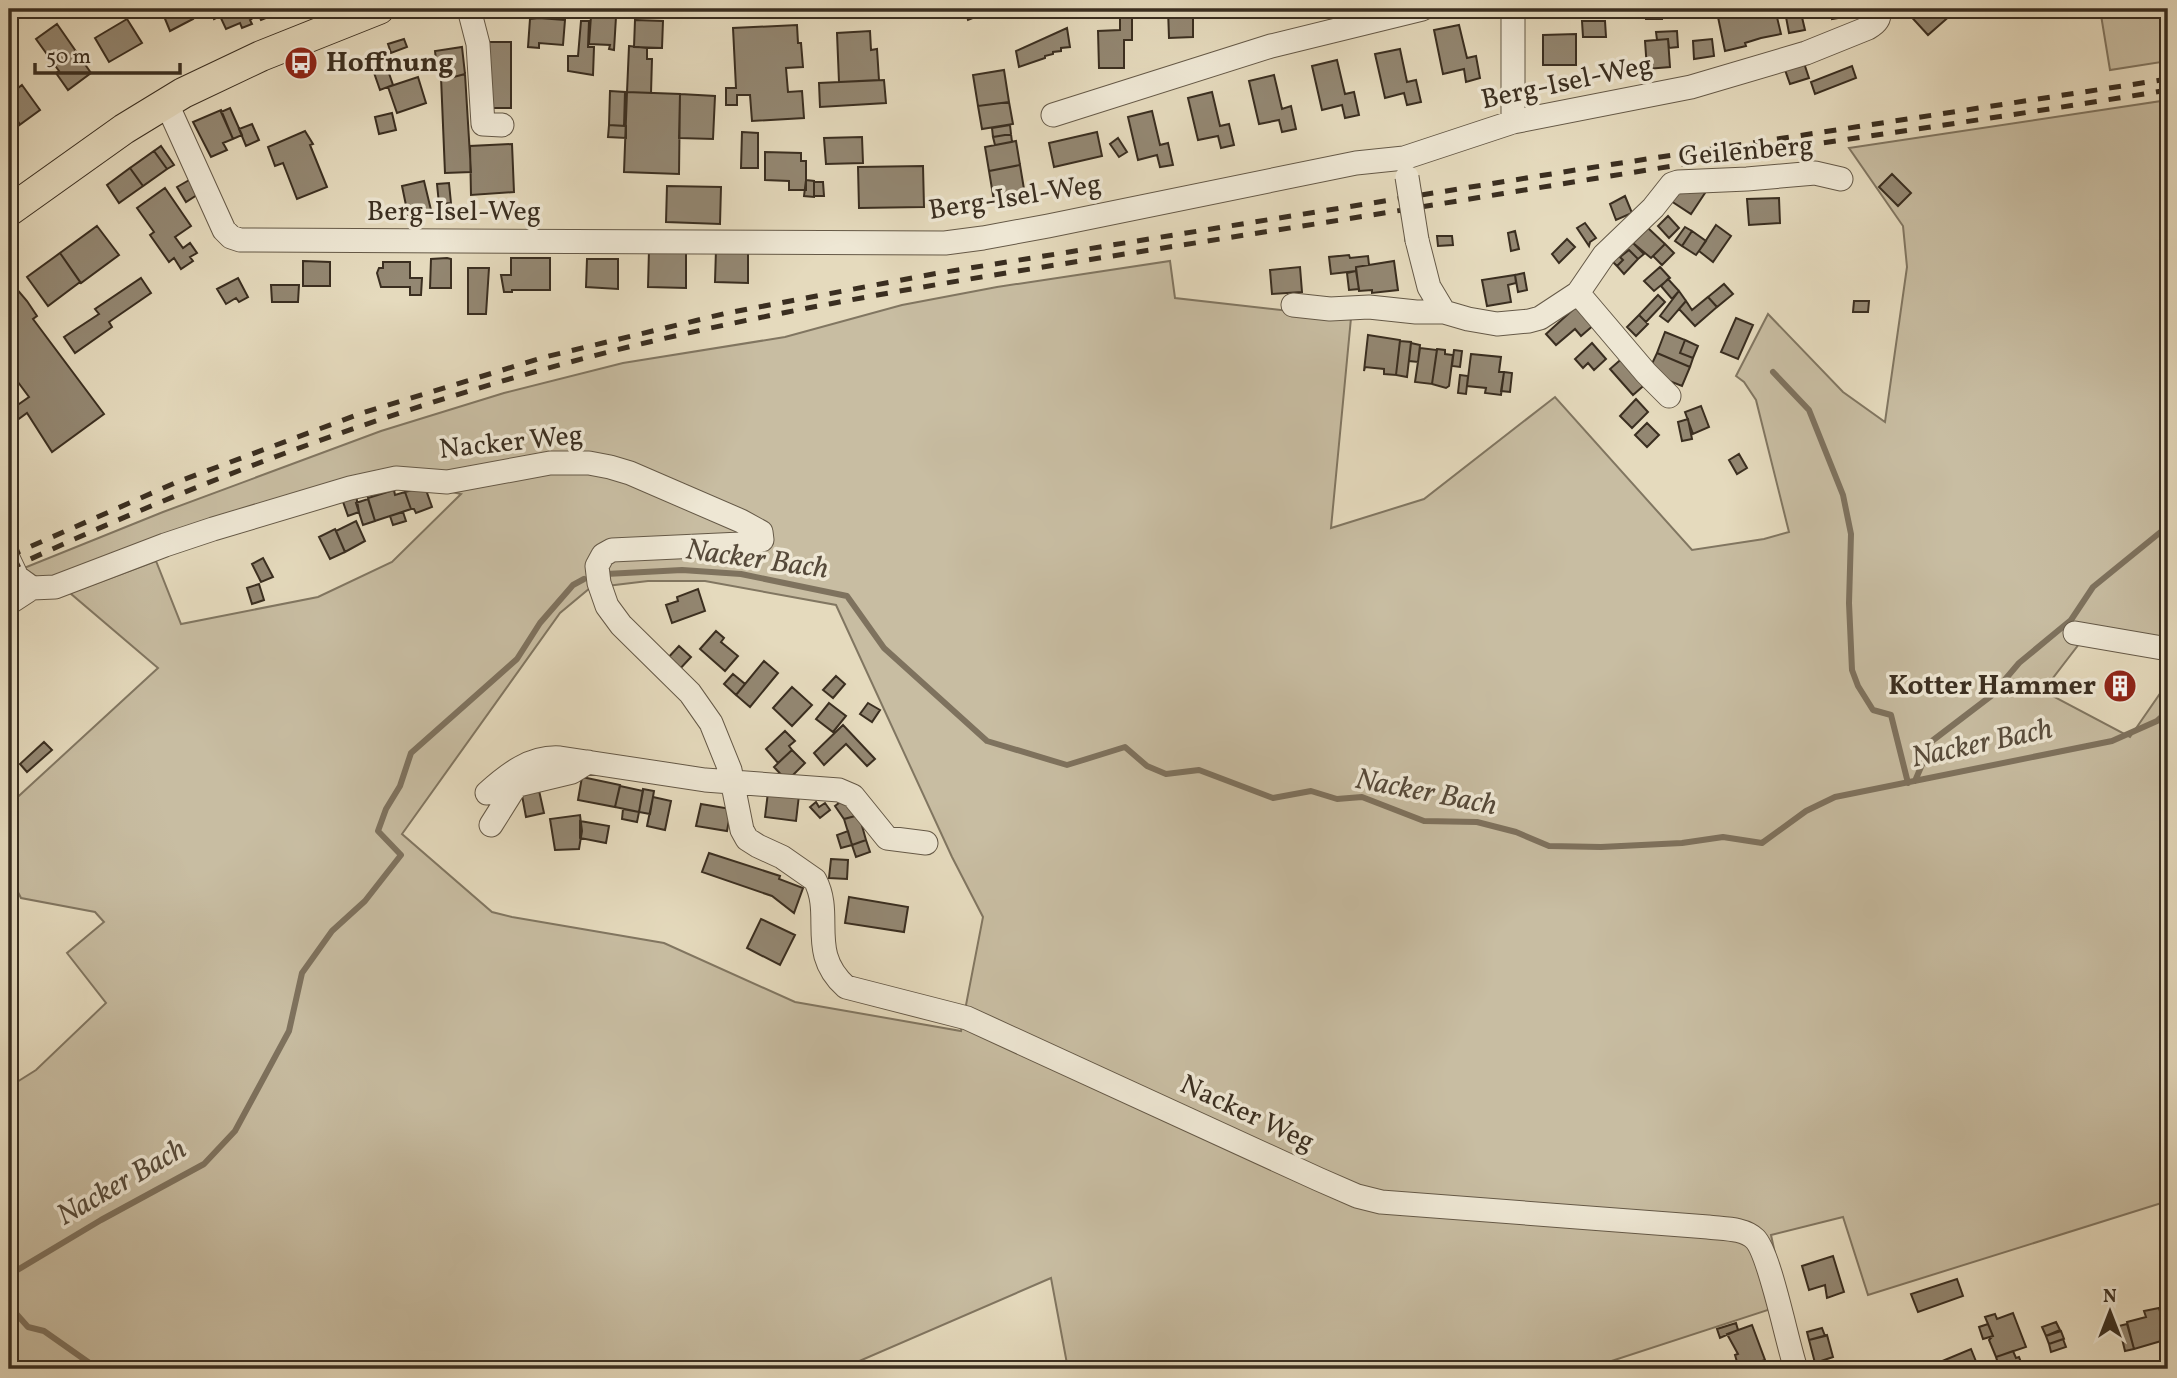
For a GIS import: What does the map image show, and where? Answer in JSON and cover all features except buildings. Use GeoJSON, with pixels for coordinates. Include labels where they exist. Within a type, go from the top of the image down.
{"type":"FeatureCollection","features":[{"type":"Feature","properties":{"kind":"main road"},"geometry":{"type":"LineString","coordinates":[[9,211],[101,144],[166,102],[249,62],[379,9]]}},
{"type":"Feature","properties":{"kind":"street"},"geometry":{"type":"LineString","coordinates":[[469,9],[478,44],[483,124],[502,125]]}},
{"type":"Feature","properties":{"kind":"street"},"geometry":{"type":"LineString","coordinates":[[1053,115],[1272,46],[1422,9]]}},
{"type":"Feature","properties":{"kind":"street"},"geometry":{"type":"LineString","coordinates":[[1513,9],[1513,122]]}},
{"type":"Feature","properties":{"kind":"street","name":"Berg-Isel-Weg"},"geometry":{"type":"LineString","coordinates":[[166,102],[224,230],[231,237],[240,240],[945,243],[1048,226],[1356,163],[1406,167],[1513,122],[1691,87],[1806,53],[1876,23],[1880,17],[1879,9]]}},
{"type":"Feature","properties":{"kind":"street"},"geometry":{"type":"LineString","coordinates":[[1406,167],[1417,240],[1429,287],[1444,312]]}},
{"type":"Feature","properties":{"kind":"street","name":"Geilenberg"},"geometry":{"type":"LineString","coordinates":[[1293,305],[1330,309],[1368,307],[1444,312],[1497,324],[1529,321],[1578,293],[1604,254],[1678,181],[1815,173],[1841,179]]}},
{"type":"Feature","properties":{"kind":"street"},"geometry":{"type":"LineString","coordinates":[[1578,293],[1646,373],[1670,396]]}},
{"type":"Feature","properties":{"kind":"street","name":"Nacker Weg"},"geometry":{"type":"LineString","coordinates":[[32,589],[55,587],[164,545],[369,483],[404,477],[428,481],[462,481],[557,463],[580,462],[610,467],[741,521],[761,532],[762,540],[747,544],[617,549],[603,555],[597,566],[599,583],[607,607],[616,620],[690,693],[719,739],[732,782],[739,820],[747,839],[782,857],[815,880],[825,954],[834,975],[846,987],[944,1011],[979,1023],[1318,1179],[1368,1199],[1422,1207],[1709,1227],[1749,1235],[1756,1240],[1765,1258],[1796,1369]]}},
{"type":"Feature","properties":{"kind":"street"},"geometry":{"type":"LineString","coordinates":[[9,561],[17,577],[32,589],[9,603]]}},
{"type":"Feature","properties":{"kind":"street"},"geometry":{"type":"LineString","coordinates":[[2075,633],[2168,649]]}},
{"type":"Feature","properties":{"kind":"street"},"geometry":{"type":"LineString","coordinates":[[487,793],[515,770],[530,763],[552,757],[589,761],[685,778],[844,791],[858,801],[887,838],[926,843]]}},
{"type":"Feature","properties":{"kind":"street"},"geometry":{"type":"LineString","coordinates":[[491,825],[519,785],[572,772],[589,761]]}},
{"type":"Feature","properties":{"kind":"shaded area"},"geometry":{"type":"Polygon","coordinates":[[[2100,9],[2168,9],[2168,61],[2110,70],[2100,9]]]}},
{"type":"Feature","properties":{"kind":"shaded area"},"geometry":{"type":"Polygon","coordinates":[[[2168,100],[2168,644],[2086,635],[2043,691],[2130,737],[2168,682],[2168,1201],[1868,1295],[1843,1217],[1771,1235],[1786,1304],[1587,1369],[1068,1369],[1051,1278],[841,1369],[9,1369],[9,1087],[36,1070],[106,1003],[67,953],[104,922],[95,912],[21,898],[9,875],[9,805],[158,668],[70,593],[156,561],[181,624],[318,597],[392,562],[461,494],[411,483],[43,581],[24,568],[163,512],[381,431],[504,393],[623,363],[785,337],[902,305],[997,287],[1170,261],[1175,298],[1351,318],[1331,528],[1424,499],[1555,397],[1692,550],[1764,539],[1789,532],[1756,400],[1744,382],[1736,376],[1768,314],[1843,392],[1885,422],[1907,267],[1903,226],[1849,148],[2168,100]],[[648,581],[590,588],[560,613],[402,834],[492,912],[664,943],[795,1002],[961,1031],[983,917],[952,857],[836,605],[705,581],[648,581]]]}},
{"type":"Feature","properties":{"kind":"waterway"},"geometry":{"type":"LineString","coordinates":[[1773,372],[1809,410],[1843,495],[1851,534],[1849,603],[1852,670],[1858,686],[1873,710],[1891,715],[1908,783]]}},
{"type":"Feature","properties":{"kind":"waterway"},"geometry":{"type":"LineString","coordinates":[[1915,781],[1932,741],[1991,696],[2019,663],[2071,620],[2093,587],[2168,526]]}},
{"type":"Feature","properties":{"kind":"waterway","name":"Nacker Bach"},"geometry":{"type":"LineString","coordinates":[[606,574],[682,570],[741,574],[847,596],[884,648],[987,741],[1067,765],[1125,747],[1147,766],[1166,774],[1199,770],[1273,798],[1311,791],[1337,799],[1362,797],[1424,821],[1477,822],[1516,832],[1549,846],[1601,847],[1682,843],[1723,837],[1762,843],[1806,811],[1835,797],[2112,741],[2157,721],[2168,711]]}},
{"type":"Feature","properties":{"kind":"waterway","name":"Nacker Bach"},"geometry":{"type":"LineString","coordinates":[[9,1275],[101,1220],[204,1164],[235,1131],[289,1031],[302,973],[332,931],[365,901],[401,855],[378,831],[386,809],[400,786],[411,753],[517,659],[540,623],[573,585],[584,579]]}},
{"type":"Feature","properties":{"kind":"waterway"},"geometry":{"type":"LineString","coordinates":[[12,1309],[28,1327],[44,1331],[98,1369]]}},
{"type":"Feature","properties":{"kind":"railway"},"geometry":{"type":"LineString","coordinates":[[9,556],[177,482],[362,413],[545,357],[727,313],[933,274],[1582,169],[2168,79]]}},
{"type":"Feature","properties":{"kind":"railway"},"geometry":{"type":"LineString","coordinates":[[9,569],[164,500],[323,439],[485,386],[566,363],[725,325],[1033,269],[2168,90]]}},
{"type":"Feature","properties":{"kind":"place","name":"Hoffnung"},"geometry":{"type":"Point","coordinates":[301,63]}},
{"type":"Feature","properties":{"kind":"place","name":"Kotter Hammer"},"geometry":{"type":"Point","coordinates":[2120,686]}}]}
